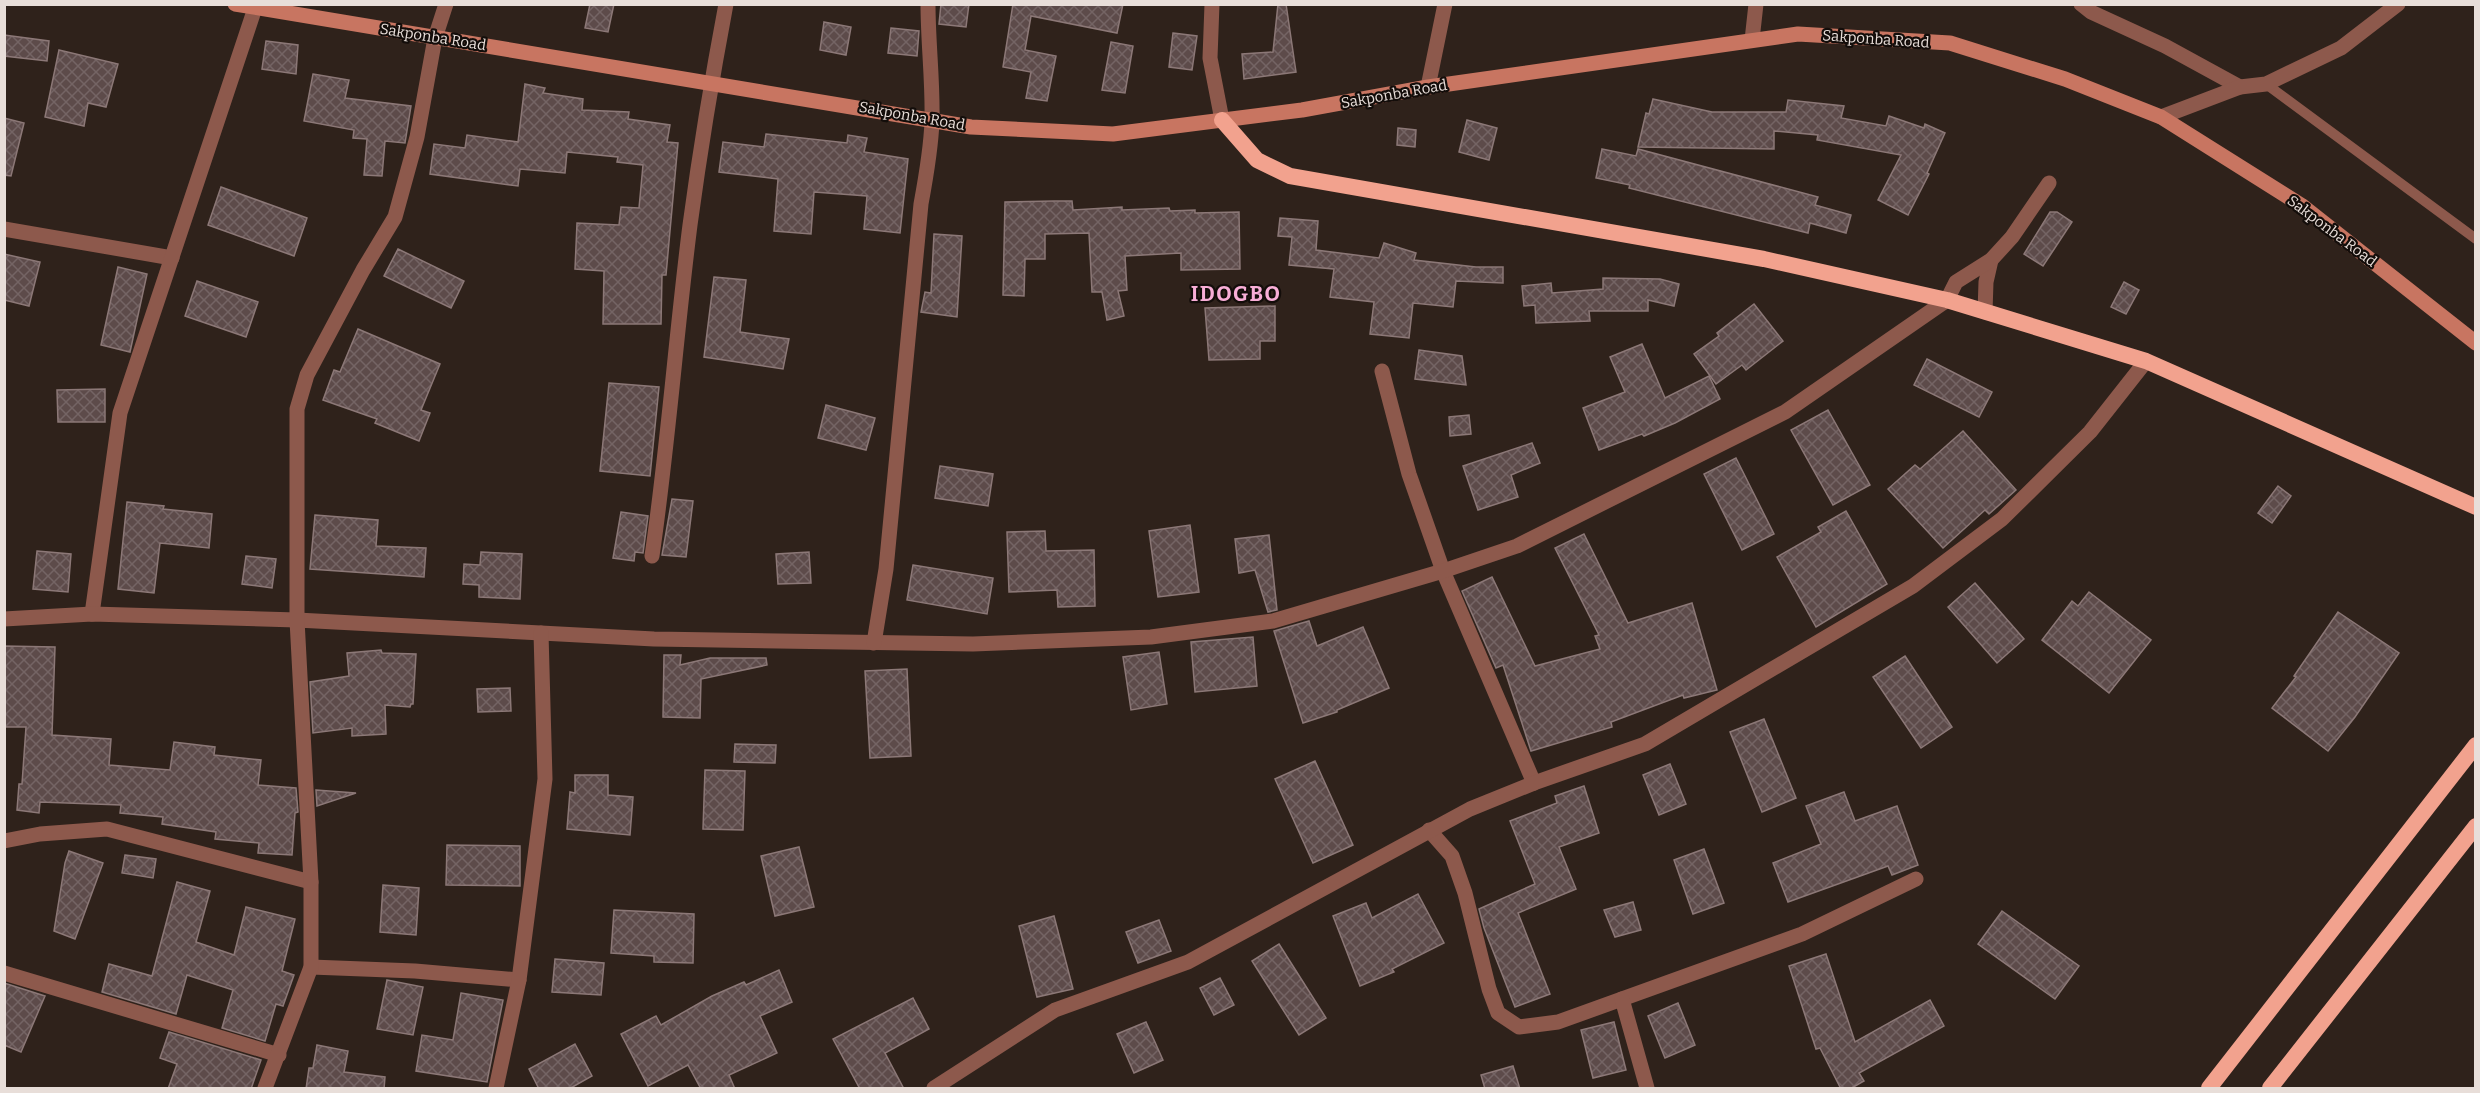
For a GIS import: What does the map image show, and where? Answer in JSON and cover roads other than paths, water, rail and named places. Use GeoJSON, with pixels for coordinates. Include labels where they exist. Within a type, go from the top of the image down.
{"type":"FeatureCollection","features":[{"type":"Feature","properties":{"kind":"highway"},"geometry":{"type":"LineString","coordinates":[[1222,120],[1257,160],[1290,176],[1764,259],[1947,300],[2146,361],[2475,507]]}},
{"type":"Feature","properties":{"kind":"highway"},"geometry":{"type":"LineString","coordinates":[[2209,1089],[2475,745]]}},
{"type":"Feature","properties":{"kind":"highway"},"geometry":{"type":"LineString","coordinates":[[2270,1089],[2475,826]]}},
{"type":"Feature","properties":{"kind":"main road","name":"Sakponba Road"},"geometry":{"type":"LineString","coordinates":[[235,4],[971,127],[1113,134],[1302,110],[1428,87],[1798,34],[1950,43],[2065,80],[2161,117],[2301,205],[2475,343]]}},
{"type":"Feature","properties":{"kind":"street"},"geometry":{"type":"LineString","coordinates":[[266,1089],[311,967],[311,882],[297,620],[297,409],[308,375],[363,270],[395,217],[417,137],[435,38],[446,4]]}},
{"type":"Feature","properties":{"kind":"street"},"geometry":{"type":"LineString","coordinates":[[652,555],[665,468],[690,226],[726,4]]}},
{"type":"Feature","properties":{"kind":"street"},"geometry":{"type":"LineString","coordinates":[[874,643],[886,568],[908,332],[932,119],[928,4]]}},
{"type":"Feature","properties":{"kind":"street"},"geometry":{"type":"LineString","coordinates":[[1212,4],[1210,58],[1222,120]]}},
{"type":"Feature","properties":{"kind":"street"},"geometry":{"type":"LineString","coordinates":[[1428,87],[1445,4]]}},
{"type":"Feature","properties":{"kind":"street"},"geometry":{"type":"LineString","coordinates":[[1752,40],[1756,4]]}},
{"type":"Feature","properties":{"kind":"street"},"geometry":{"type":"LineString","coordinates":[[2081,4],[2091,12],[2165,46],[2240,87]]}},
{"type":"Feature","properties":{"kind":"street"},"geometry":{"type":"LineString","coordinates":[[2161,117],[2240,87],[2266,84],[2342,48],[2398,4]]}},
{"type":"Feature","properties":{"kind":"street"},"geometry":{"type":"LineString","coordinates":[[92,614],[120,413],[255,8]]}},
{"type":"Feature","properties":{"kind":"street"},"geometry":{"type":"LineString","coordinates":[[4,619],[92,614],[297,620],[654,639],[973,644],[1152,637],[1273,621],[1443,571],[1516,546],[1785,412],[1947,300],[1956,282],[1991,260],[2012,237],[2049,183]]}},
{"type":"Feature","properties":{"kind":"street"},"geometry":{"type":"LineString","coordinates":[[4,230],[172,258]]}},
{"type":"Feature","properties":{"kind":"street"},"geometry":{"type":"LineString","coordinates":[[1985,312],[1986,282],[1991,260]]}},
{"type":"Feature","properties":{"kind":"street"},"geometry":{"type":"LineString","coordinates":[[934,1089],[1055,1010],[1188,962],[1470,809],[1533,783],[1645,744],[1913,586],[2002,519],[2090,432],[2146,361]]}},
{"type":"Feature","properties":{"kind":"street"},"geometry":{"type":"LineString","coordinates":[[1382,371],[1409,474],[1443,571],[1533,783]]}},
{"type":"Feature","properties":{"kind":"street"},"geometry":{"type":"LineString","coordinates":[[499,1086],[519,980],[545,779],[541,633]]}},
{"type":"Feature","properties":{"kind":"street"},"geometry":{"type":"LineString","coordinates":[[4,841],[40,834],[107,829],[311,882]]}},
{"type":"Feature","properties":{"kind":"street"},"geometry":{"type":"LineString","coordinates":[[1429,830],[1452,856],[1465,893],[1489,989],[1498,1013],[1519,1027],[1558,1022],[1802,934],[1916,879]]}},
{"type":"Feature","properties":{"kind":"street"},"geometry":{"type":"LineString","coordinates":[[311,967],[415,971],[519,980]]}},
{"type":"Feature","properties":{"kind":"street"},"geometry":{"type":"LineString","coordinates":[[4,973],[279,1054]]}},
{"type":"Feature","properties":{"kind":"street"},"geometry":{"type":"LineString","coordinates":[[1622,999],[1647,1089]]}},
{"type":"Feature","properties":{"kind":"lane"},"geometry":{"type":"LineString","coordinates":[[2266,84],[2475,239]]}},
{"type":"Feature","properties":{"kind":"district","name":"IDOGBO"},"geometry":{"type":"Point","coordinates":[1236,294]}}]}
